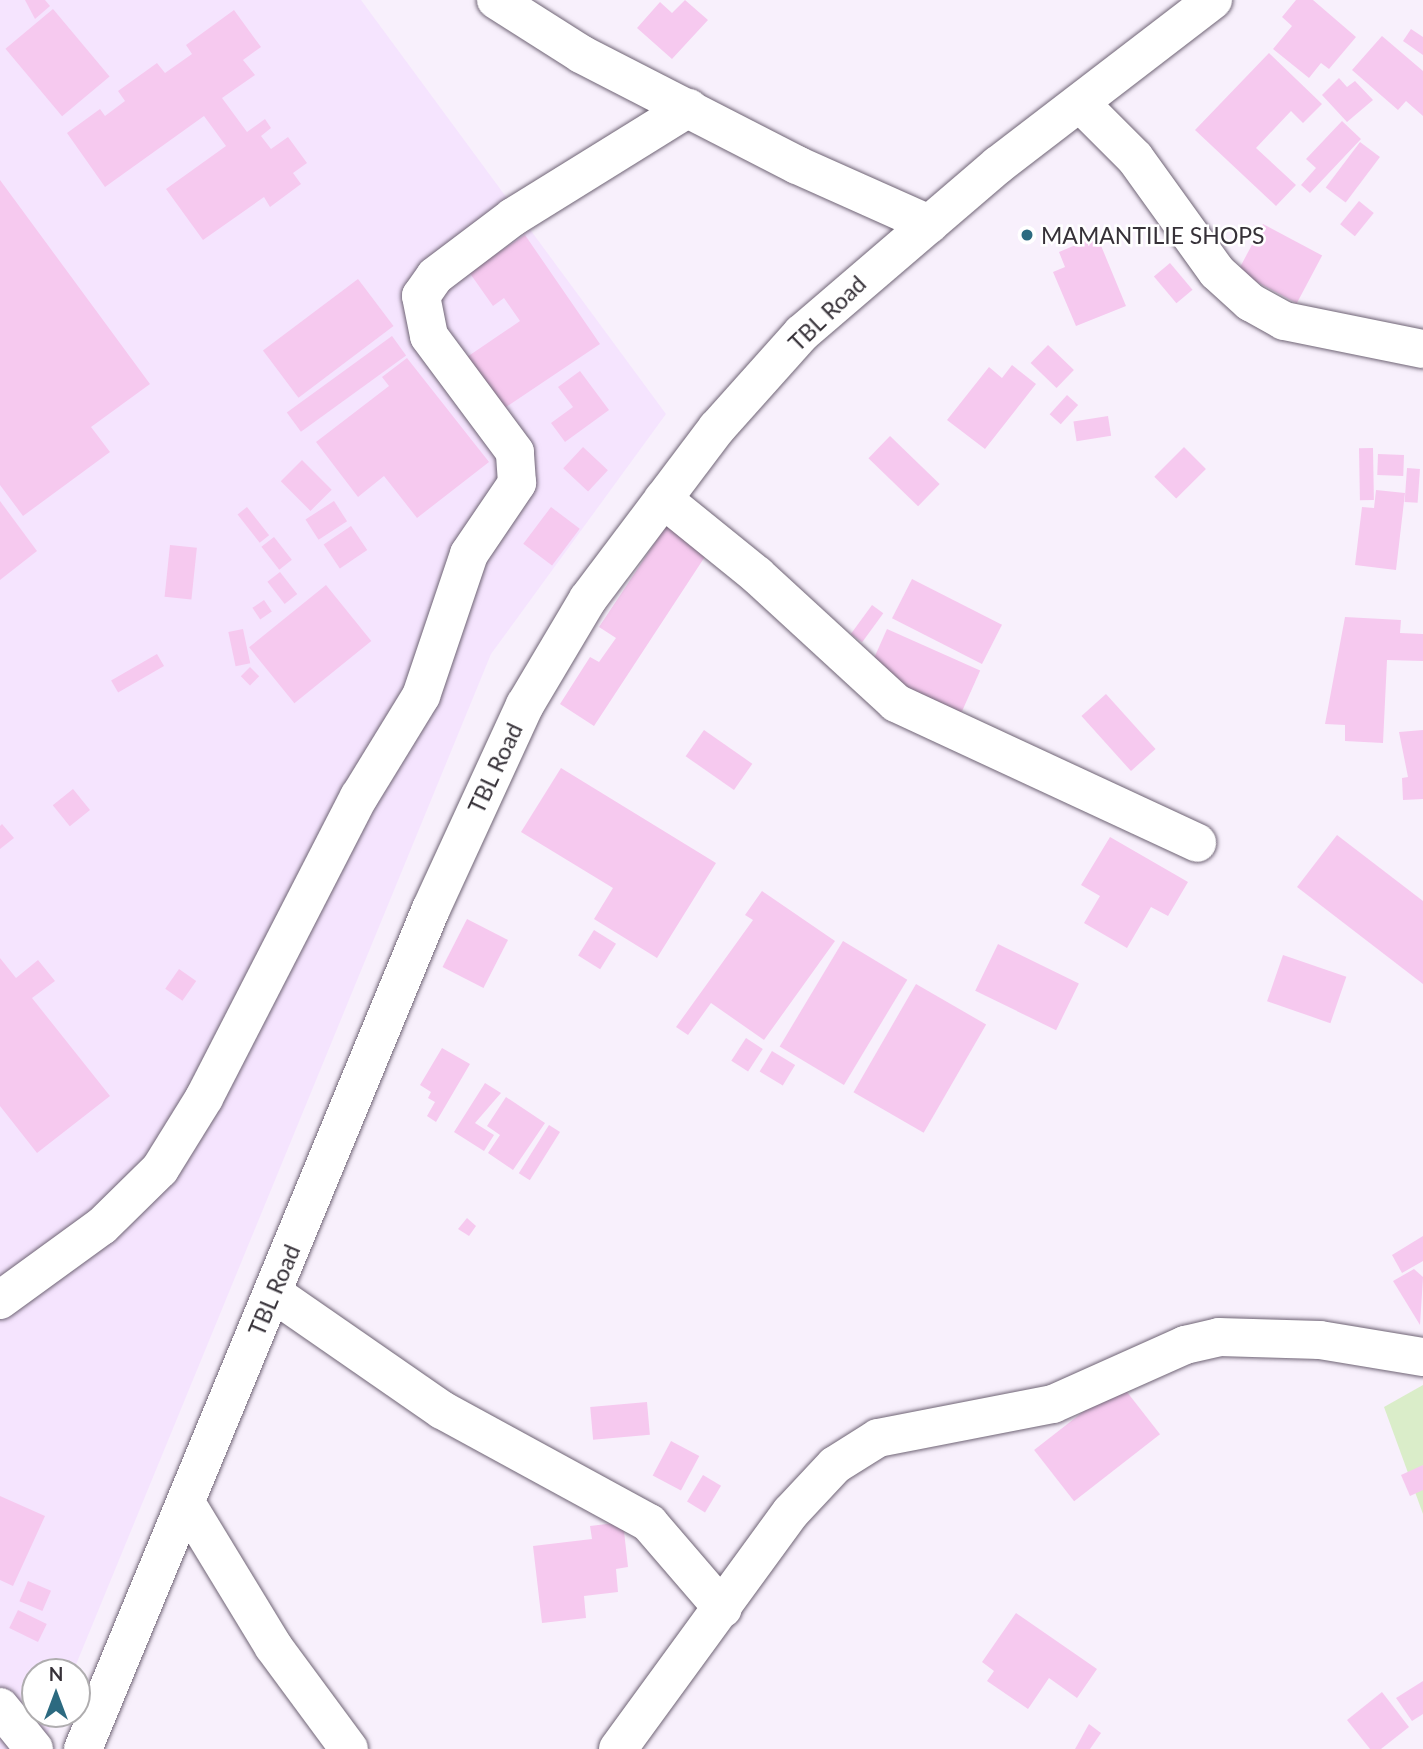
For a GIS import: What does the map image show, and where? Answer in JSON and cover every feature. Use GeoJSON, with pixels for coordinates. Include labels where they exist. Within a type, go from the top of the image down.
{"type":"FeatureCollection","features":[{"type":"Feature","properties":{"kind":"street"},"geometry":{"type":"LineString","coordinates":[[496,0],[581,54],[929,224]]}},
{"type":"Feature","properties":{"kind":"street","name":"TBL Road"},"geometry":{"type":"LineString","coordinates":[[83,1749],[188,1506],[432,909],[525,705],[588,599],[663,499],[802,333],[929,224],[1213,0]]}},
{"type":"Feature","properties":{"kind":"street"},"geometry":{"type":"LineString","coordinates":[[1081,103],[1135,158],[1216,272],[1250,302],[1284,321],[1423,349]]}},
{"type":"Feature","properties":{"kind":"street"},"geometry":{"type":"LineString","coordinates":[[0,1300],[102,1226],[160,1169],[204,1098],[359,797],[421,696],[468,554],[517,483],[515,452],[429,336],[421,296],[435,276],[513,217],[689,108]]}},
{"type":"Feature","properties":{"kind":"street"},"geometry":{"type":"LineString","coordinates":[[663,499],[757,575],[896,703],[1197,843]]}},
{"type":"Feature","properties":{"kind":"street"},"geometry":{"type":"LineString","coordinates":[[273,1293],[442,1410],[649,1523],[723,1609]]}},
{"type":"Feature","properties":{"kind":"street"},"geometry":{"type":"LineString","coordinates":[[618,1749],[723,1609],[791,1511],[835,1465],[878,1438],[1053,1404],[1185,1345],[1219,1337],[1308,1339],[1423,1357]]}},
{"type":"Feature","properties":{"kind":"street"},"geometry":{"type":"LineString","coordinates":[[188,1506],[273,1646],[349,1749]]}},
{"type":"Feature","properties":{"kind":"street"},"geometry":{"type":"LineString","coordinates":[[0,1707],[34,1749]]}},
{"type":"Feature","properties":{"kind":"shaded area"},"geometry":{"type":"Polygon","coordinates":[[[0,0],[361,0],[666,414],[491,654],[79,1658],[21,1658],[21,1728],[50,1728],[41,1749],[0,1749],[0,0]]]}},
{"type":"Feature","properties":{"kind":"green space"},"geometry":{"type":"Polygon","coordinates":[[[1423,1385],[1423,1514],[1384,1407],[1423,1385]]]}},
{"type":"Feature","properties":{"kind":"building"},"geometry":{"type":"Polygon","coordinates":[[[25,0],[45,0],[50,6],[35,19],[25,0]]]}},
{"type":"Feature","properties":{"kind":"building"},"geometry":{"type":"Polygon","coordinates":[[[685,0],[708,20],[672,59],[637,28],[660,2],[672,13],[685,0]]]}},
{"type":"Feature","properties":{"kind":"building"},"geometry":{"type":"Polygon","coordinates":[[[1296,0],[1313,0],[1356,37],[1329,69],[1321,63],[1309,78],[1273,49],[1292,26],[1282,17],[1296,0]]]}},
{"type":"Feature","properties":{"kind":"building"},"geometry":{"type":"Polygon","coordinates":[[[53,9],[110,76],[62,116],[6,49],[53,9]]]}},
{"type":"Feature","properties":{"kind":"building"},"geometry":{"type":"Polygon","coordinates":[[[234,10],[261,47],[243,60],[255,75],[222,98],[247,132],[265,119],[271,128],[261,136],[271,149],[288,137],[307,163],[293,173],[301,184],[270,207],[264,197],[203,240],[166,189],[226,146],[204,116],[105,187],[67,133],[100,109],[105,116],[125,101],[118,91],[157,63],[165,73],[192,54],[186,45],[234,10]]]}},
{"type":"Feature","properties":{"kind":"building"},"geometry":{"type":"Polygon","coordinates":[[[1411,29],[1423,37],[1423,55],[1403,41],[1411,29]]]}},
{"type":"Feature","properties":{"kind":"building"},"geometry":{"type":"Polygon","coordinates":[[[1382,36],[1423,71],[1423,116],[1406,101],[1398,110],[1352,70],[1382,36]]]}},
{"type":"Feature","properties":{"kind":"building"},"geometry":{"type":"Polygon","coordinates":[[[1269,53],[1322,104],[1303,123],[1291,111],[1256,148],[1296,185],[1276,206],[1195,130],[1269,53]]]}},
{"type":"Feature","properties":{"kind":"building"},"geometry":{"type":"Polygon","coordinates":[[[1339,78],[1347,87],[1355,81],[1373,100],[1347,122],[1322,95],[1339,78]]]}},
{"type":"Feature","properties":{"kind":"building"},"geometry":{"type":"Polygon","coordinates":[[[1342,121],[1361,139],[1310,193],[1301,185],[1316,168],[1306,159],[1342,121]]]}},
{"type":"Feature","properties":{"kind":"building"},"geometry":{"type":"Polygon","coordinates":[[[1360,142],[1380,157],[1346,203],[1326,188],[1360,142]]]}},
{"type":"Feature","properties":{"kind":"building"},"geometry":{"type":"Polygon","coordinates":[[[0,180],[150,384],[91,427],[110,452],[23,516],[0,485],[0,180]]]}},
{"type":"Feature","properties":{"kind":"building"},"geometry":{"type":"Polygon","coordinates":[[[1359,201],[1374,213],[1355,236],[1340,224],[1359,201]]]}},
{"type":"Feature","properties":{"kind":"building"},"geometry":{"type":"Polygon","coordinates":[[[1263,224],[1322,255],[1297,303],[1238,272],[1263,224]]]}},
{"type":"Feature","properties":{"kind":"building"},"geometry":{"type":"Polygon","coordinates":[[[525,235],[600,344],[503,409],[467,357],[520,321],[504,298],[493,306],[469,272],[525,235]]]}},
{"type":"Feature","properties":{"kind":"building"},"geometry":{"type":"Polygon","coordinates":[[[1097,236],[1126,306],[1076,326],[1053,272],[1065,267],[1059,252],[1097,236]]]}},
{"type":"Feature","properties":{"kind":"building"},"geometry":{"type":"Polygon","coordinates":[[[1170,263],[1192,290],[1176,303],[1154,276],[1170,263]]]}},
{"type":"Feature","properties":{"kind":"building"},"geometry":{"type":"Polygon","coordinates":[[[358,279],[394,326],[298,398],[263,351],[358,279]]]}},
{"type":"Feature","properties":{"kind":"building"},"geometry":{"type":"Polygon","coordinates":[[[392,336],[406,355],[301,432],[287,412],[392,336]]]}},
{"type":"Feature","properties":{"kind":"building"},"geometry":{"type":"Polygon","coordinates":[[[1048,345],[1074,370],[1057,388],[1031,363],[1048,345]]]}},
{"type":"Feature","properties":{"kind":"building"},"geometry":{"type":"Polygon","coordinates":[[[407,358],[489,462],[417,518],[384,476],[358,497],[316,442],[389,386],[382,377],[407,358]]]}},
{"type":"Feature","properties":{"kind":"building"},"geometry":{"type":"Polygon","coordinates":[[[1012,365],[1036,384],[985,449],[947,420],[989,367],[1002,378],[1012,365]]]}},
{"type":"Feature","properties":{"kind":"building"},"geometry":{"type":"Polygon","coordinates":[[[580,371],[609,410],[565,442],[551,423],[573,407],[558,387],[580,371]]]}},
{"type":"Feature","properties":{"kind":"building"},"geometry":{"type":"Polygon","coordinates":[[[1067,395],[1078,405],[1061,424],[1050,414],[1067,395]]]}},
{"type":"Feature","properties":{"kind":"building"},"geometry":{"type":"Polygon","coordinates":[[[1108,416],[1111,436],[1077,441],[1073,421],[1108,416]]]}},
{"type":"Feature","properties":{"kind":"building"},"geometry":{"type":"Polygon","coordinates":[[[890,436],[940,484],[918,506],[868,458],[890,436]]]}},
{"type":"Feature","properties":{"kind":"building"},"geometry":{"type":"Polygon","coordinates":[[[583,447],[608,470],[588,491],[563,468],[583,447]]]}},
{"type":"Feature","properties":{"kind":"building"},"geometry":{"type":"Polygon","coordinates":[[[1184,447],[1206,469],[1176,499],[1154,477],[1184,447]]]}},
{"type":"Feature","properties":{"kind":"building"},"geometry":{"type":"Polygon","coordinates":[[[1359,448],[1373,448],[1374,500],[1360,500],[1359,448]]]}},
{"type":"Feature","properties":{"kind":"building"},"geometry":{"type":"Polygon","coordinates":[[[1378,454],[1404,455],[1403,476],[1377,475],[1378,454]]]}},
{"type":"Feature","properties":{"kind":"building"},"geometry":{"type":"Polygon","coordinates":[[[302,460],[332,490],[310,511],[281,481],[302,460]]]}},
{"type":"Feature","properties":{"kind":"building"},"geometry":{"type":"Polygon","coordinates":[[[1407,468],[1420,469],[1418,503],[1405,502],[1407,468]]]}},
{"type":"Feature","properties":{"kind":"building"},"geometry":{"type":"Polygon","coordinates":[[[1376,490],[1405,493],[1396,570],[1355,565],[1362,507],[1374,508],[1376,490]]]}},
{"type":"Feature","properties":{"kind":"building"},"geometry":{"type":"Polygon","coordinates":[[[0,501],[37,551],[0,580],[0,501]]]}},
{"type":"Feature","properties":{"kind":"building"},"geometry":{"type":"Polygon","coordinates":[[[334,501],[347,521],[319,540],[305,520],[334,501]]]}},
{"type":"Feature","properties":{"kind":"building"},"geometry":{"type":"Polygon","coordinates":[[[247,507],[269,535],[260,543],[238,514],[247,507]]]}},
{"type":"Feature","properties":{"kind":"building"},"geometry":{"type":"Polygon","coordinates":[[[551,507],[580,529],[552,565],[523,544],[551,507]]]}},
{"type":"Feature","properties":{"kind":"building"},"geometry":{"type":"Polygon","coordinates":[[[351,526],[367,550],[340,568],[324,544],[351,526]]]}},
{"type":"Feature","properties":{"kind":"building"},"geometry":{"type":"Polygon","coordinates":[[[666,526],[708,552],[594,726],[560,704],[590,657],[599,662],[616,638],[599,627],[666,526]]]}},
{"type":"Feature","properties":{"kind":"building"},"geometry":{"type":"Polygon","coordinates":[[[274,537],[292,560],[279,570],[261,547],[274,537]]]}},
{"type":"Feature","properties":{"kind":"building"},"geometry":{"type":"Polygon","coordinates":[[[170,545],[197,548],[191,600],[165,597],[170,545]]]}},
{"type":"Feature","properties":{"kind":"building"},"geometry":{"type":"Polygon","coordinates":[[[280,572],[297,594],[285,604],[267,582],[280,572]]]}},
{"type":"Feature","properties":{"kind":"building"},"geometry":{"type":"Polygon","coordinates":[[[912,579],[1002,625],[982,664],[892,618],[912,579]]]}},
{"type":"Feature","properties":{"kind":"building"},"geometry":{"type":"Polygon","coordinates":[[[326,585],[371,641],[294,703],[249,647],[326,585]]]}},
{"type":"Feature","properties":{"kind":"building"},"geometry":{"type":"Polygon","coordinates":[[[264,600],[272,612],[260,619],[252,608],[264,600]]]}},
{"type":"Feature","properties":{"kind":"building"},"geometry":{"type":"Polygon","coordinates":[[[872,605],[883,613],[862,642],[851,634],[872,605]]]}},
{"type":"Feature","properties":{"kind":"building"},"geometry":{"type":"Polygon","coordinates":[[[1345,617],[1401,620],[1400,633],[1423,634],[1423,661],[1387,660],[1383,743],[1345,741],[1345,725],[1325,724],[1345,617]]]}},
{"type":"Feature","properties":{"kind":"building"},"geometry":{"type":"Polygon","coordinates":[[[243,629],[250,663],[236,666],[228,632],[243,629]]]}},
{"type":"Feature","properties":{"kind":"building"},"geometry":{"type":"Polygon","coordinates":[[[887,629],[980,670],[960,715],[867,674],[887,629]]]}},
{"type":"Feature","properties":{"kind":"building"},"geometry":{"type":"Polygon","coordinates":[[[157,654],[164,666],[118,693],[111,680],[157,654]]]}},
{"type":"Feature","properties":{"kind":"building"},"geometry":{"type":"Polygon","coordinates":[[[250,667],[259,676],[250,685],[241,676],[250,667]]]}},
{"type":"Feature","properties":{"kind":"building"},"geometry":{"type":"Polygon","coordinates":[[[1106,694],[1156,749],[1131,771],[1081,716],[1106,694]]]}},
{"type":"Feature","properties":{"kind":"building"},"geometry":{"type":"Polygon","coordinates":[[[704,730],[752,764],[734,790],[686,756],[704,730]]]}},
{"type":"Feature","properties":{"kind":"building"},"geometry":{"type":"Polygon","coordinates":[[[1423,730],[1423,799],[1403,800],[1402,778],[1408,777],[1399,732],[1423,730]]]}},
{"type":"Feature","properties":{"kind":"building"},"geometry":{"type":"Polygon","coordinates":[[[561,768],[716,863],[657,958],[594,919],[613,888],[521,832],[561,768]]]}},
{"type":"Feature","properties":{"kind":"building"},"geometry":{"type":"Polygon","coordinates":[[[73,789],[90,810],[70,826],[53,805],[73,789]]]}},
{"type":"Feature","properties":{"kind":"building"},"geometry":{"type":"Polygon","coordinates":[[[2,824],[14,838],[0,849],[0,826],[2,824]]]}},
{"type":"Feature","properties":{"kind":"building"},"geometry":{"type":"Polygon","coordinates":[[[1337,835],[1423,901],[1423,984],[1297,887],[1337,835]]]}},
{"type":"Feature","properties":{"kind":"building"},"geometry":{"type":"Polygon","coordinates":[[[1110,837],[1188,882],[1168,916],[1151,907],[1127,948],[1084,923],[1100,896],[1081,885],[1110,837]]]}},
{"type":"Feature","properties":{"kind":"building"},"geometry":{"type":"Polygon","coordinates":[[[762,891],[835,941],[764,1040],[711,1003],[688,1035],[676,1027],[753,920],[745,915],[762,891]]]}},
{"type":"Feature","properties":{"kind":"building"},"geometry":{"type":"Polygon","coordinates":[[[467,919],[508,940],[483,988],[442,967],[467,919]]]}},
{"type":"Feature","properties":{"kind":"building"},"geometry":{"type":"Polygon","coordinates":[[[594,930],[616,944],[600,969],[578,955],[594,930]]]}},
{"type":"Feature","properties":{"kind":"building"},"geometry":{"type":"Polygon","coordinates":[[[843,941],[907,980],[844,1085],[780,1046],[843,941]]]}},
{"type":"Feature","properties":{"kind":"building"},"geometry":{"type":"Polygon","coordinates":[[[998,944],[1079,983],[1056,1030],[975,991],[998,944]]]}},
{"type":"Feature","properties":{"kind":"building"},"geometry":{"type":"Polygon","coordinates":[[[1283,955],[1346,977],[1330,1023],[1267,1001],[1283,955]]]}},
{"type":"Feature","properties":{"kind":"building"},"geometry":{"type":"Polygon","coordinates":[[[0,958],[16,978],[38,960],[55,981],[32,998],[110,1096],[37,1153],[0,1106],[0,958]]]}},
{"type":"Feature","properties":{"kind":"building"},"geometry":{"type":"Polygon","coordinates":[[[179,969],[196,981],[182,1001],[165,989],[179,969]]]}},
{"type":"Feature","properties":{"kind":"building"},"geometry":{"type":"Polygon","coordinates":[[[916,984],[986,1024],[924,1133],[854,1092],[916,984]]]}},
{"type":"Feature","properties":{"kind":"building"},"geometry":{"type":"Polygon","coordinates":[[[746,1038],[763,1049],[748,1072],[731,1061],[746,1038]]]}},
{"type":"Feature","properties":{"kind":"building"},"geometry":{"type":"Polygon","coordinates":[[[442,1048],[470,1064],[436,1122],[427,1116],[435,1102],[428,1098],[431,1092],[420,1085],[442,1048]]]}},
{"type":"Feature","properties":{"kind":"building"},"geometry":{"type":"Polygon","coordinates":[[[772,1051],[795,1065],[783,1085],[760,1072],[772,1051]]]}},
{"type":"Feature","properties":{"kind":"building"},"geometry":{"type":"Polygon","coordinates":[[[485,1083],[501,1093],[475,1123],[494,1135],[484,1151],[454,1132],[485,1083]]]}},
{"type":"Feature","properties":{"kind":"building"},"geometry":{"type":"Polygon","coordinates":[[[506,1097],[545,1123],[513,1170],[488,1153],[500,1135],[487,1126],[506,1097]]]}},
{"type":"Feature","properties":{"kind":"building"},"geometry":{"type":"Polygon","coordinates":[[[549,1125],[560,1132],[530,1180],[519,1173],[549,1125]]]}},
{"type":"Feature","properties":{"kind":"building"},"geometry":{"type":"Polygon","coordinates":[[[467,1218],[476,1226],[469,1236],[458,1229],[467,1218]]]}},
{"type":"Feature","properties":{"kind":"building"},"geometry":{"type":"Polygon","coordinates":[[[1423,1236],[1423,1261],[1402,1273],[1392,1255],[1423,1236]]]}},
{"type":"Feature","properties":{"kind":"building"},"geometry":{"type":"Polygon","coordinates":[[[1414,1269],[1423,1277],[1420,1325],[1393,1281],[1414,1269]]]}},
{"type":"Feature","properties":{"kind":"building"},"geometry":{"type":"Polygon","coordinates":[[[1120,1383],[1160,1434],[1074,1501],[1034,1450],[1120,1383]]]}},
{"type":"Feature","properties":{"kind":"building"},"geometry":{"type":"Polygon","coordinates":[[[647,1402],[650,1435],[593,1440],[590,1407],[647,1402]]]}},
{"type":"Feature","properties":{"kind":"building"},"geometry":{"type":"Polygon","coordinates":[[[671,1441],[699,1456],[681,1490],[653,1475],[671,1441]]]}},
{"type":"Feature","properties":{"kind":"building"},"geometry":{"type":"Polygon","coordinates":[[[1423,1465],[1423,1490],[1410,1496],[1401,1475],[1423,1465]]]}},
{"type":"Feature","properties":{"kind":"building"},"geometry":{"type":"Polygon","coordinates":[[[703,1475],[721,1486],[705,1512],[687,1502],[703,1475]]]}},
{"type":"Feature","properties":{"kind":"building"},"geometry":{"type":"Polygon","coordinates":[[[0,1496],[45,1516],[13,1586],[0,1580],[0,1496]]]}},
{"type":"Feature","properties":{"kind":"building"},"geometry":{"type":"Polygon","coordinates":[[[623,1522],[628,1567],[616,1569],[618,1592],[584,1596],[586,1618],[542,1623],[533,1546],[592,1539],[590,1526],[623,1522]]]}},
{"type":"Feature","properties":{"kind":"building"},"geometry":{"type":"Polygon","coordinates":[[[28,1581],[51,1591],[42,1611],[19,1601],[28,1581]]]}},
{"type":"Feature","properties":{"kind":"building"},"geometry":{"type":"Polygon","coordinates":[[[18,1610],[47,1624],[38,1642],[9,1628],[18,1610]]]}},
{"type":"Feature","properties":{"kind":"building"},"geometry":{"type":"Polygon","coordinates":[[[1016,1613],[1097,1669],[1077,1698],[1049,1678],[1028,1709],[987,1681],[994,1671],[982,1662],[1016,1613]]]}},
{"type":"Feature","properties":{"kind":"building"},"geometry":{"type":"Polygon","coordinates":[[[1423,1681],[1423,1714],[1412,1721],[1396,1698],[1423,1681]]]}},
{"type":"Feature","properties":{"kind":"building"},"geometry":{"type":"Polygon","coordinates":[[[1382,1692],[1409,1727],[1381,1749],[1370,1749],[1347,1720],[1382,1692]]]}},
{"type":"Feature","properties":{"kind":"building"},"geometry":{"type":"Polygon","coordinates":[[[1089,1724],[1101,1733],[1090,1749],[1075,1749],[1089,1724]]]}},
{"type":"Feature","properties":{"kind":"place","name":"MAMANTILIE SHOPS"},"geometry":{"type":"Point","coordinates":[1027,235]}}]}
